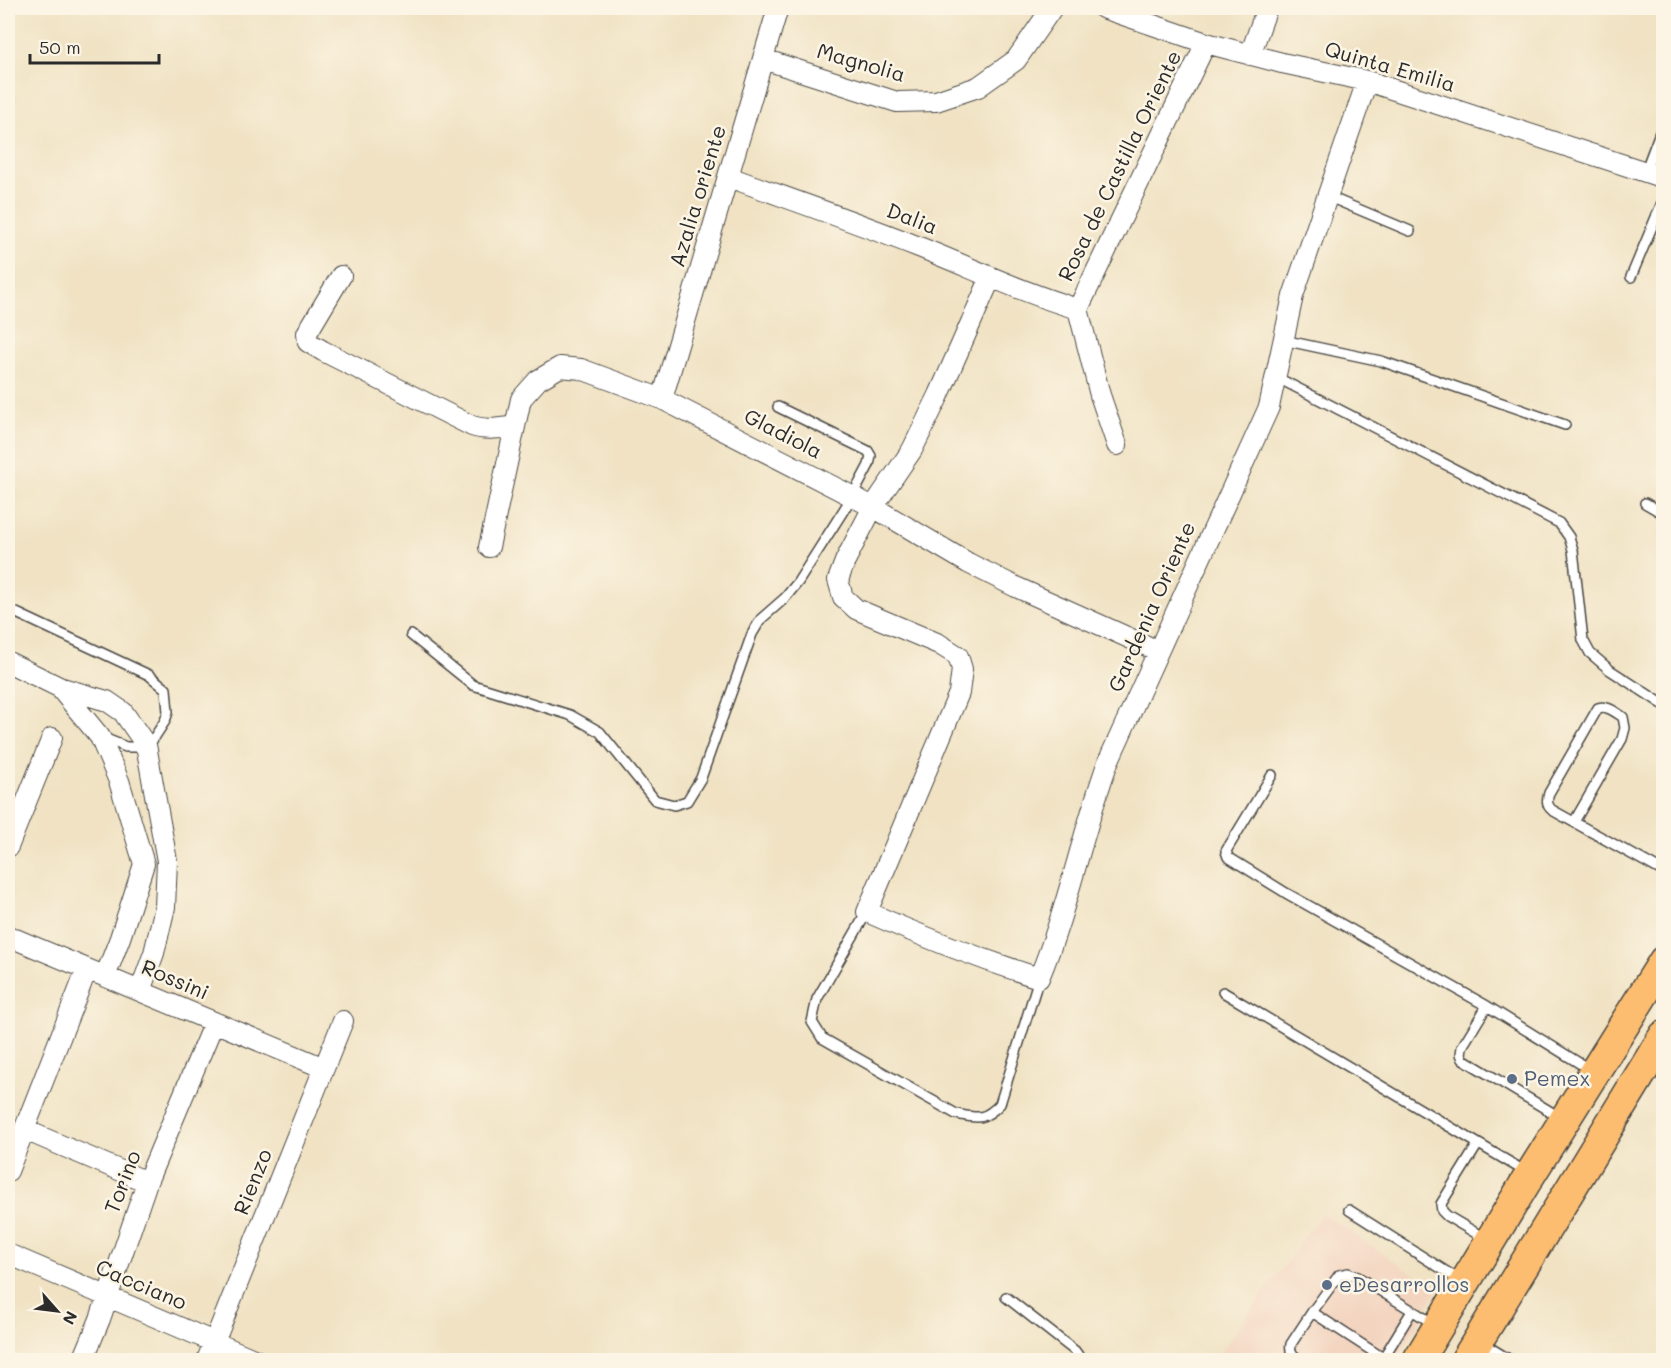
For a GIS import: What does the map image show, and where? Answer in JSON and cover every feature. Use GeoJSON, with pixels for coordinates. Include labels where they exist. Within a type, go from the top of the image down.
{"type":"FeatureCollection","features":[{"type":"Feature","properties":{"kind":"main road"},"geometry":{"type":"LineString","coordinates":[[1418,1360],[1530,1175],[1661,967]]}},
{"type":"Feature","properties":{"kind":"main road"},"geometry":{"type":"LineString","coordinates":[[1472,1351],[1664,1036]]}},
{"type":"Feature","properties":{"kind":"street","name":"Azalia oriente"},"geometry":{"type":"LineString","coordinates":[[662,399],[778,8]]}},
{"type":"Feature","properties":{"kind":"street","name":"Magnolia"},"geometry":{"type":"LineString","coordinates":[[763,59],[897,102],[936,101],[978,87],[1016,60],[1052,8]]}},
{"type":"Feature","properties":{"kind":"street","name":"Quinta Emilia"},"geometry":{"type":"LineString","coordinates":[[1103,8],[1206,43],[1367,81],[1654,175]]}},
{"type":"Feature","properties":{"kind":"street"},"geometry":{"type":"LineString","coordinates":[[1250,55],[1267,8]]}},
{"type":"Feature","properties":{"kind":"street","name":"Rosa de Castilla Oriente"},"geometry":{"type":"LineString","coordinates":[[1078,309],[1206,43]]}},
{"type":"Feature","properties":{"kind":"street","name":"Gardenia Oriente"},"geometry":{"type":"LineString","coordinates":[[1039,978],[1058,926],[1095,797],[1108,762],[1269,407],[1293,296],[1367,81]]}},
{"type":"Feature","properties":{"kind":"street","name":"Dalia"},"geometry":{"type":"LineString","coordinates":[[729,177],[919,247],[1049,300],[1078,309]]}},
{"type":"Feature","properties":{"kind":"street"},"geometry":{"type":"LineString","coordinates":[[341,276],[307,333],[308,342],[472,426],[480,429],[515,426]]}},
{"type":"Feature","properties":{"kind":"street"},"geometry":{"type":"LineString","coordinates":[[991,277],[912,450],[873,507],[846,559],[838,580],[843,597],[856,609],[939,644],[958,656],[962,669],[959,693],[867,912],[903,929],[994,964],[1039,978]]}},
{"type":"Feature","properties":{"kind":"street"},"geometry":{"type":"LineString","coordinates":[[1078,309],[1100,395],[1118,445]]}},
{"type":"Feature","properties":{"kind":"street","name":"Gladiola"},"geometry":{"type":"LineString","coordinates":[[489,547],[521,399],[538,380],[560,367],[581,369],[662,399],[873,507],[1006,582],[1158,651]]}},
{"type":"Feature","properties":{"kind":"street"},"geometry":{"type":"LineString","coordinates":[[8,662],[59,687],[107,701],[123,712],[146,745],[167,861],[165,907],[154,953],[140,991]]}},
{"type":"Feature","properties":{"kind":"street"},"geometry":{"type":"LineString","coordinates":[[8,1171],[96,973],[120,938],[144,864],[119,781],[100,737],[59,687]]}},
{"type":"Feature","properties":{"kind":"street"},"geometry":{"type":"LineString","coordinates":[[8,847],[52,738]]}},
{"type":"Feature","properties":{"kind":"street"},"geometry":{"type":"LineString","coordinates":[[144,864],[167,861]]}},
{"type":"Feature","properties":{"kind":"street","name":"Rossini"},"geometry":{"type":"LineString","coordinates":[[8,936],[324,1068]]}},
{"type":"Feature","properties":{"kind":"street","name":"Rienzo"},"geometry":{"type":"LineString","coordinates":[[211,1351],[343,1021]]}},
{"type":"Feature","properties":{"kind":"street","name":"Torino"},"geometry":{"type":"LineString","coordinates":[[83,1360],[100,1319],[147,1182],[214,1022]]}},
{"type":"Feature","properties":{"kind":"street"},"geometry":{"type":"LineString","coordinates":[[25,1130],[147,1182]]}},
{"type":"Feature","properties":{"kind":"street","name":"Cacciano"},"geometry":{"type":"LineString","coordinates":[[8,1254],[107,1296],[211,1351],[256,1360]]}},
{"type":"Feature","properties":{"kind":"lane"},"geometry":{"type":"LineString","coordinates":[[1654,175],[1664,123]]}},
{"type":"Feature","properties":{"kind":"lane"},"geometry":{"type":"LineString","coordinates":[[1327,196],[1410,231]]}},
{"type":"Feature","properties":{"kind":"lane"},"geometry":{"type":"LineString","coordinates":[[1630,277],[1664,198]]}},
{"type":"Feature","properties":{"kind":"lane"},"geometry":{"type":"LineString","coordinates":[[1283,340],[1381,361],[1565,425]]}},
{"type":"Feature","properties":{"kind":"lane"},"geometry":{"type":"LineString","coordinates":[[1275,376],[1559,523],[1569,537],[1573,550],[1583,640],[1590,653],[1610,670],[1664,705]]}},
{"type":"Feature","properties":{"kind":"lane"},"geometry":{"type":"LineString","coordinates":[[411,635],[473,686],[570,715],[600,732],[655,800],[674,805],[687,801],[701,778],[752,634],[761,619],[785,598],[798,582],[869,465],[871,456],[868,452],[778,407]]}},
{"type":"Feature","properties":{"kind":"lane"},"geometry":{"type":"LineString","coordinates":[[1645,503],[1664,514]]}},
{"type":"Feature","properties":{"kind":"lane"},"geometry":{"type":"LineString","coordinates":[[8,609],[149,675],[166,689],[168,712],[154,738],[146,745],[126,747],[100,737]]}},
{"type":"Feature","properties":{"kind":"lane"},"geometry":{"type":"LineString","coordinates":[[1574,822],[1622,739],[1625,728],[1623,717],[1602,707],[1598,708],[1549,793],[1547,801],[1549,807],[1574,822],[1664,872]]}},
{"type":"Feature","properties":{"kind":"lane"},"geometry":{"type":"LineString","coordinates":[[1272,775],[1226,851],[1228,857],[1286,893],[1486,1006],[1594,1072]]}},
{"type":"Feature","properties":{"kind":"lane"},"geometry":{"type":"LineString","coordinates":[[867,912],[817,999],[812,1022],[822,1038],[956,1114],[976,1118],[991,1114],[1000,1104],[1039,978]]}},
{"type":"Feature","properties":{"kind":"lane"},"geometry":{"type":"LineString","coordinates":[[1222,992],[1530,1175]]}},
{"type":"Feature","properties":{"kind":"lane"},"geometry":{"type":"LineString","coordinates":[[1486,1006],[1462,1047],[1463,1059],[1565,1120]]}},
{"type":"Feature","properties":{"kind":"lane"},"geometry":{"type":"LineString","coordinates":[[1478,1144],[1441,1204],[1442,1211],[1447,1216],[1491,1241]]}},
{"type":"Feature","properties":{"kind":"lane"},"geometry":{"type":"LineString","coordinates":[[1349,1210],[1465,1283]]}},
{"type":"Feature","properties":{"kind":"lane"},"geometry":{"type":"LineString","coordinates":[[1300,1360],[1292,1355],[1291,1344],[1339,1275],[1348,1273],[1358,1277],[1439,1326]]}},
{"type":"Feature","properties":{"kind":"lane"},"geometry":{"type":"LineString","coordinates":[[1006,1297],[1075,1351],[1080,1360]]}},
{"type":"Feature","properties":{"kind":"lane"},"geometry":{"type":"LineString","coordinates":[[1312,1312],[1382,1359],[1412,1311]]}},
{"type":"Feature","properties":{"kind":"lane"},"geometry":{"type":"LineString","coordinates":[[1472,1351],[1510,1360]]}},
{"type":"Feature","properties":{"kind":"shaded area"},"geometry":{"type":"Polygon","coordinates":[[[1322,1213],[1437,1290],[1397,1360],[1215,1360],[1322,1213]]]}},
{"type":"Feature","properties":{"kind":"place","name":"Pemex"},"geometry":{"type":"Point","coordinates":[1512,1079]}},
{"type":"Feature","properties":{"kind":"place","name":"eDesarrollos"},"geometry":{"type":"Point","coordinates":[1327,1285]}}]}
